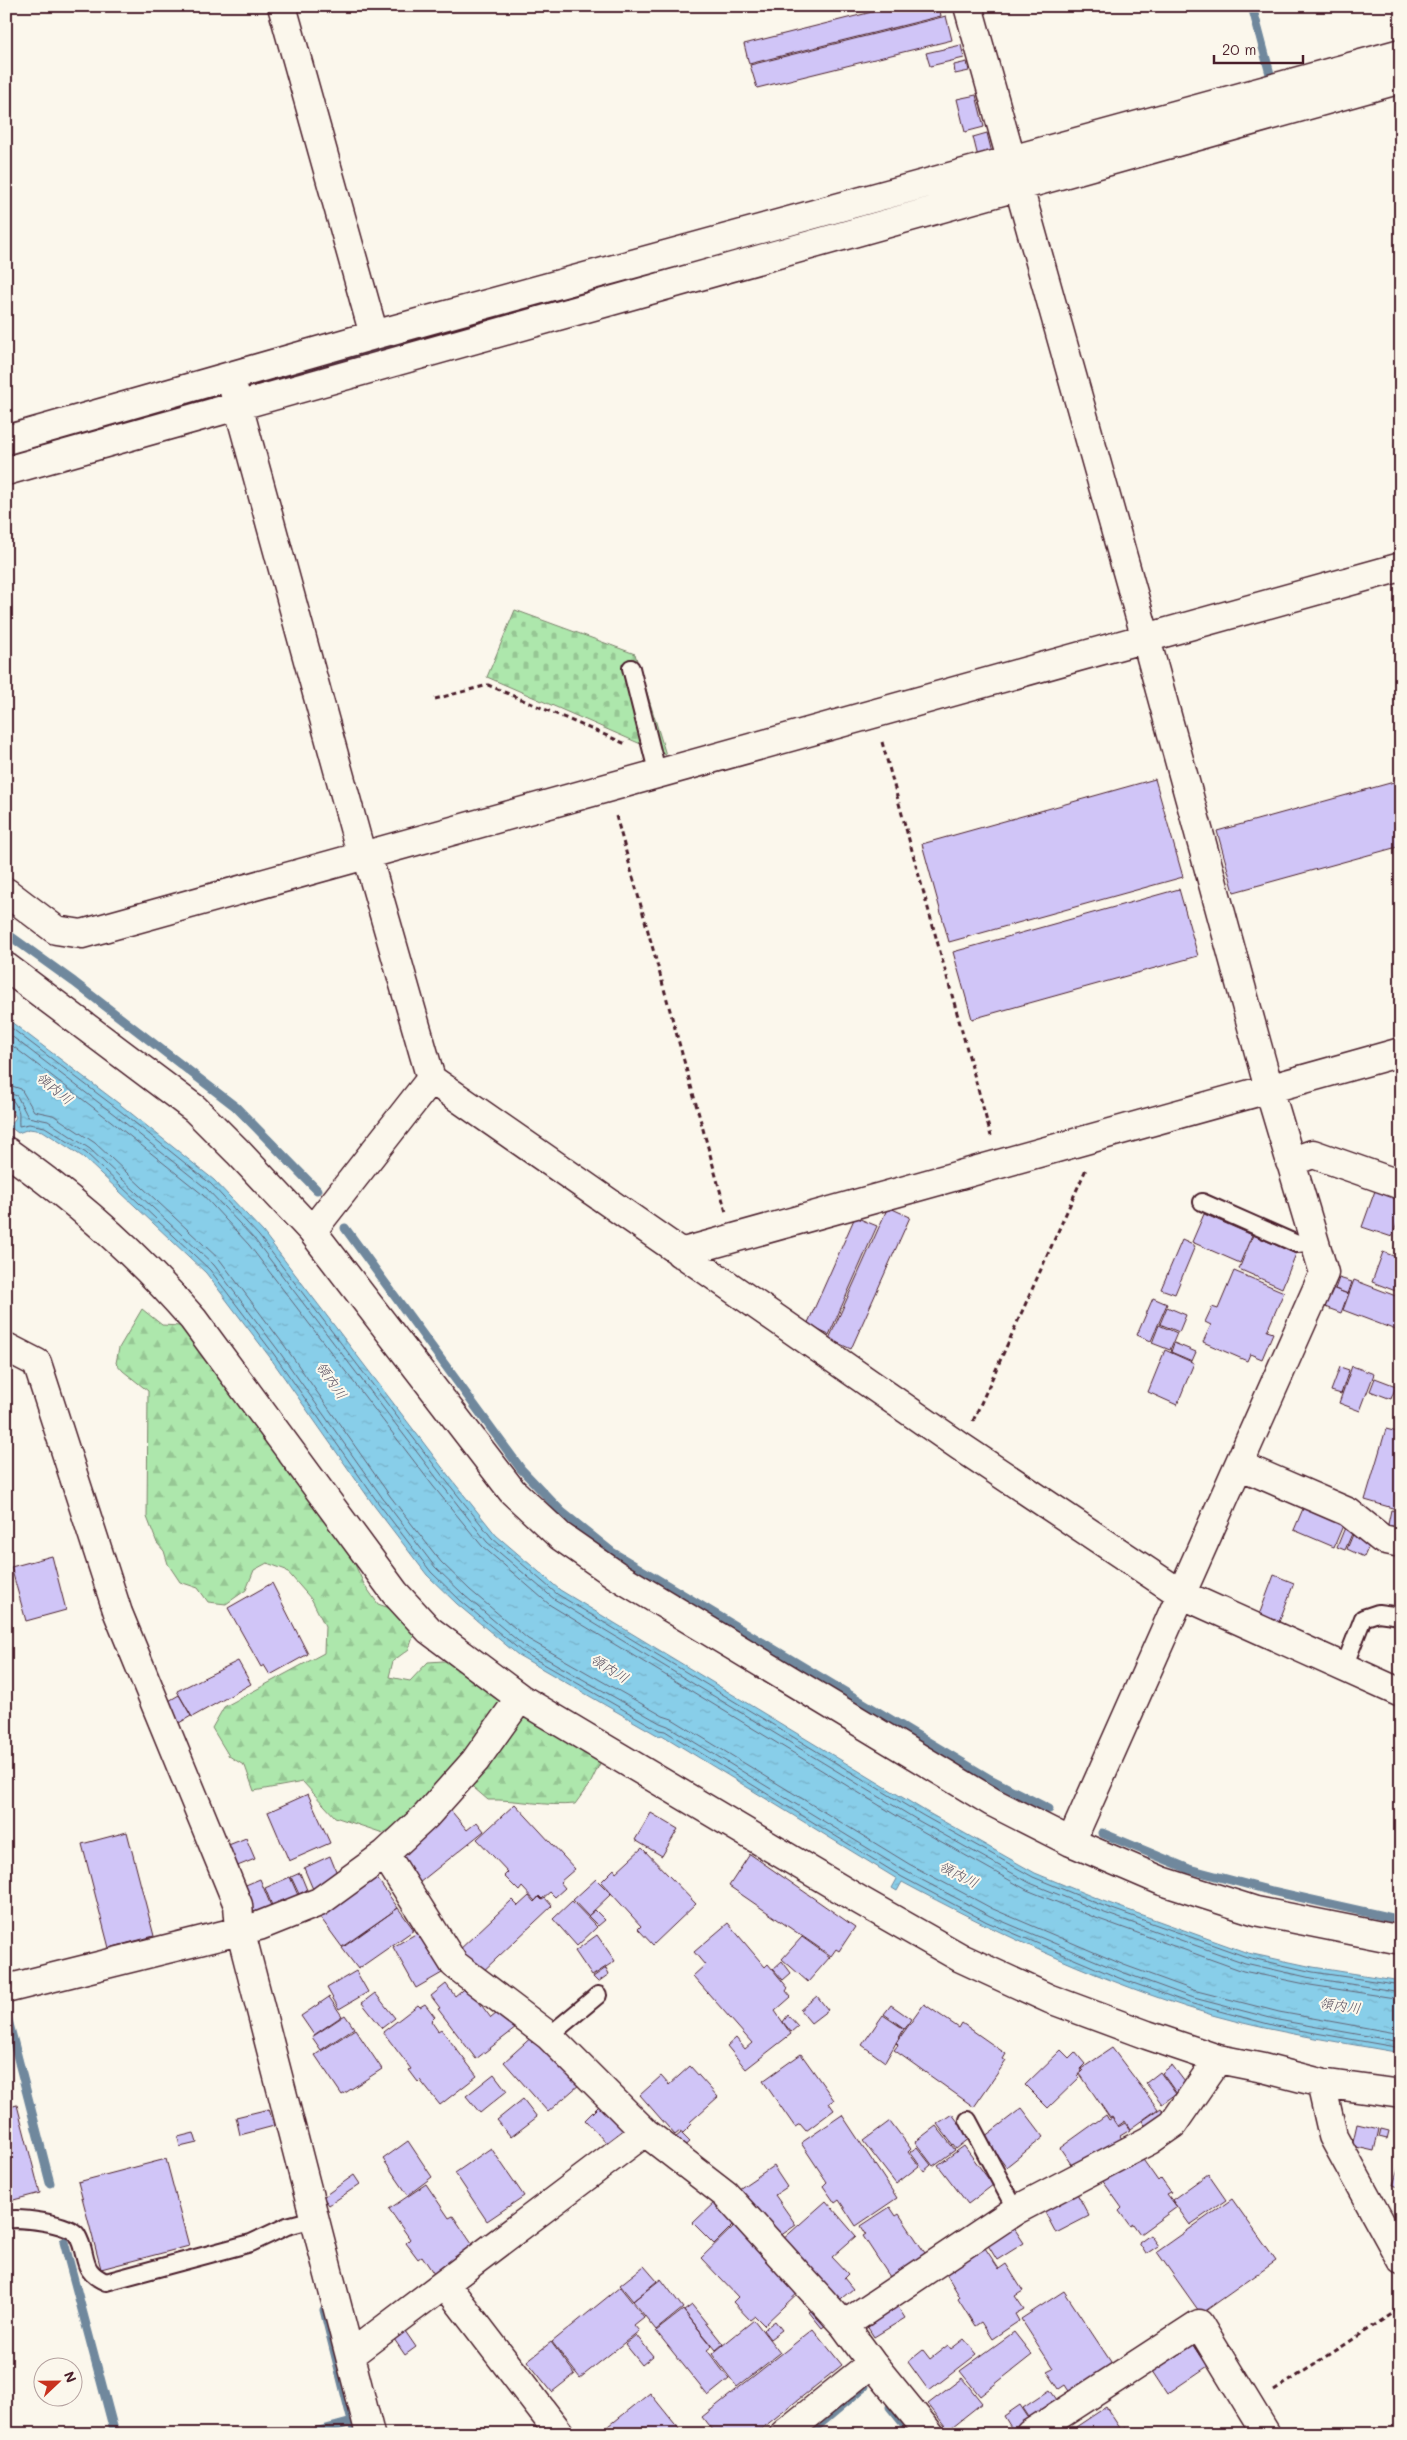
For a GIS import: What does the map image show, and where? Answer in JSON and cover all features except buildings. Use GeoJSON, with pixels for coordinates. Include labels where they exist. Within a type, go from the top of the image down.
{"type":"FeatureCollection","features":[{"type":"Feature","properties":{"kind":"street"},"geometry":{"type":"LineString","coordinates":[[282,6],[374,335]]}},
{"type":"Feature","properties":{"kind":"street"},"geometry":{"type":"LineString","coordinates":[[968,6],[1146,639],[1268,1089],[1324,1273],[1071,1842]]}},
{"type":"Feature","properties":{"kind":"street"},"geometry":{"type":"LineString","coordinates":[[6,471],[238,406],[1015,174],[1401,53]]}},
{"type":"Feature","properties":{"kind":"street"},"geometry":{"type":"LineString","coordinates":[[6,440],[374,335],[1401,79]]}},
{"type":"Feature","properties":{"kind":"street"},"geometry":{"type":"LineString","coordinates":[[230,376],[365,856],[431,1079],[680,1254],[961,1447],[1181,1594],[1401,1693]]}},
{"type":"Feature","properties":{"kind":"street"},"geometry":{"type":"LineString","coordinates":[[6,892],[56,930],[82,934],[608,788],[656,765],[875,714],[1401,567]]}},
{"type":"Feature","properties":{"kind":"street"},"geometry":{"type":"LineString","coordinates":[[6,967],[195,1109],[238,1152],[312,1231],[512,1491],[560,1536],[616,1575],[992,1802],[1071,1842],[1162,1881],[1256,1911],[1401,1940]]}},
{"type":"Feature","properties":{"kind":"street"},"geometry":{"type":"LineString","coordinates":[[680,1254],[998,1163],[1401,1052]]}},
{"type":"Feature","properties":{"kind":"street"},"geometry":{"type":"LineString","coordinates":[[312,1231],[431,1079]]}},
{"type":"Feature","properties":{"kind":"street"},"geometry":{"type":"LineString","coordinates":[[6,1150],[49,1181],[101,1225],[159,1280],[193,1319],[395,1593],[429,1630],[520,1698],[852,1896],[961,1958],[1050,1998],[1218,2059],[1321,2083],[1401,2094]]}},
{"type":"Feature","properties":{"kind":"street"},"geometry":{"type":"LineString","coordinates":[[1290,1162],[1314,1154],[1401,1185]]}},
{"type":"Feature","properties":{"kind":"street"},"geometry":{"type":"LineString","coordinates":[[6,1347],[37,1363],[118,1613],[238,1905],[240,1930],[370,2434]]}},
{"type":"Feature","properties":{"kind":"street"},"geometry":{"type":"LineString","coordinates":[[1239,1465],[1348,1512],[1382,1539],[1401,1543]]}},
{"type":"Feature","properties":{"kind":"street"},"geometry":{"type":"LineString","coordinates":[[6,1989],[259,1926],[319,1902],[385,1854],[426,1816],[475,1761],[520,1698]]}},
{"type":"Feature","properties":{"kind":"street"},"geometry":{"type":"LineString","coordinates":[[385,1854],[454,1964],[548,2036],[645,2132],[725,2194],[844,2326],[930,2434]]}},
{"type":"Feature","properties":{"kind":"street"},"geometry":{"type":"LineString","coordinates":[[844,2326],[1016,2210],[1150,2140],[1173,2124],[1218,2059]]}},
{"type":"Feature","properties":{"kind":"street"},"geometry":{"type":"LineString","coordinates":[[1321,2083],[1333,2136],[1401,2260]]}},
{"type":"Feature","properties":{"kind":"street"},"geometry":{"type":"LineString","coordinates":[[350,2355],[446,2285],[645,2132]]}},
{"type":"Feature","properties":{"kind":"street"},"geometry":{"type":"LineString","coordinates":[[446,2285],[560,2434]]}},
{"type":"Feature","properties":{"kind":"street"},"geometry":{"type":"LineString","coordinates":[[1030,2434],[1199,2324],[1266,2434]]}},
{"type":"Feature","properties":{"kind":"street"},"geometry":{"type":"LineString","coordinates":[[784,2434],[872,2363]]}},
{"type":"Feature","properties":{"kind":"lane"},"geometry":{"type":"LineString","coordinates":[[631,668],[656,765]]}},
{"type":"Feature","properties":{"kind":"lane"},"geometry":{"type":"LineString","coordinates":[[1202,1202],[1297,1244],[1315,1242]]}},
{"type":"Feature","properties":{"kind":"lane"},"geometry":{"type":"LineString","coordinates":[[1344,1667],[1363,1618],[1378,1613],[1401,1616]]}},
{"type":"Feature","properties":{"kind":"lane"},"geometry":{"type":"LineString","coordinates":[[548,2036],[598,1995]]}},
{"type":"Feature","properties":{"kind":"lane"},"geometry":{"type":"LineString","coordinates":[[968,2120],[1016,2210]]}},
{"type":"Feature","properties":{"kind":"lane"},"geometry":{"type":"LineString","coordinates":[[6,2220],[50,2223],[72,2230],[77,2235],[88,2270],[94,2277],[106,2282],[251,2243],[287,2226],[314,2219]]}},
{"type":"Feature","properties":{"kind":"path"},"geometry":{"type":"LineString","coordinates":[[435,699],[488,686],[656,765]]}},
{"type":"Feature","properties":{"kind":"path"},"geometry":{"type":"LineString","coordinates":[[875,714],[998,1163]]}},
{"type":"Feature","properties":{"kind":"path"},"geometry":{"type":"LineString","coordinates":[[608,788],[734,1238]]}},
{"type":"Feature","properties":{"kind":"path"},"geometry":{"type":"LineString","coordinates":[[961,1447],[1102,1135]]}},
{"type":"Feature","properties":{"kind":"path"},"geometry":{"type":"LineString","coordinates":[[1250,2407],[1401,2308]]}},
{"type":"Feature","properties":{"kind":"green space"},"geometry":{"type":"Polygon","coordinates":[[[515,610],[635,654],[666,755],[487,677],[515,610]]]}},
{"type":"Feature","properties":{"kind":"green space"},"geometry":{"type":"Polygon","coordinates":[[[142,1309],[162,1325],[180,1326],[194,1340],[351,1556],[364,1584],[378,1604],[395,1610],[414,1634],[409,1649],[393,1661],[389,1677],[410,1681],[428,1662],[459,1660],[502,1702],[483,1734],[411,1819],[383,1833],[335,1817],[303,1782],[254,1791],[245,1766],[229,1756],[212,1728],[224,1707],[324,1653],[325,1626],[312,1600],[286,1570],[267,1563],[254,1570],[246,1590],[226,1604],[208,1602],[198,1588],[180,1582],[168,1564],[164,1551],[157,1543],[147,1517],[148,1391],[116,1363],[119,1348],[142,1309]]]}},
{"type":"Feature","properties":{"kind":"green space"},"geometry":{"type":"Polygon","coordinates":[[[521,1708],[604,1755],[591,1782],[575,1804],[553,1805],[488,1800],[467,1782],[521,1708]]]}},
{"type":"Feature","properties":{"kind":"water","name":"領内川"},"geometry":{"type":"Polygon","coordinates":[[[6,1018],[122,1106],[214,1180],[263,1232],[496,1535],[560,1590],[925,1811],[1035,1873],[1103,1901],[1248,1953],[1313,1967],[1401,1981],[1401,2053],[1266,2028],[1186,2007],[1113,1981],[1041,1951],[971,1918],[902,1882],[897,1891],[892,1888],[897,1879],[662,1735],[659,1736],[518,1655],[457,1604],[427,1575],[375,1507],[269,1356],[206,1273],[83,1157],[43,1131],[29,1129],[18,1133],[10,1127],[16,1117],[6,1100],[6,1018]]]}},
{"type":"Feature","properties":{"kind":"waterway"},"geometry":{"type":"LineString","coordinates":[[1252,6],[1270,74]]}},
{"type":"Feature","properties":{"kind":"waterway"},"geometry":{"type":"LineString","coordinates":[[248,385],[871,213]]}},
{"type":"Feature","properties":{"kind":"waterway"},"geometry":{"type":"LineString","coordinates":[[6,933],[74,982],[236,1107],[317,1190]]}},
{"type":"Feature","properties":{"kind":"waterway"},"geometry":{"type":"LineString","coordinates":[[345,1228],[521,1469],[562,1512],[612,1552],[990,1779],[1049,1809]]}},
{"type":"Feature","properties":{"kind":"waterway"},"geometry":{"type":"LineString","coordinates":[[1102,1833],[1189,1869],[1272,1891],[1401,1920]]}},
{"type":"Feature","properties":{"kind":"waterway"},"geometry":{"type":"LineString","coordinates":[[6,2012],[50,2183]]}},
{"type":"Feature","properties":{"kind":"waterway"},"geometry":{"type":"LineString","coordinates":[[64,2242],[115,2434]]}},
{"type":"Feature","properties":{"kind":"waterway"},"geometry":{"type":"LineString","coordinates":[[324,2310],[352,2422]]}},
{"type":"Feature","properties":{"kind":"waterway"},"geometry":{"type":"LineString","coordinates":[[808,2434],[865,2386]]}},
{"type":"Feature","properties":{"kind":"waterway"},"geometry":{"type":"LineString","coordinates":[[890,2407],[912,2434]]}},
{"type":"Feature","properties":{"kind":"waterway"},"geometry":{"type":"LineString","coordinates":[[308,2434],[352,2422],[355,2434]]}}]}
